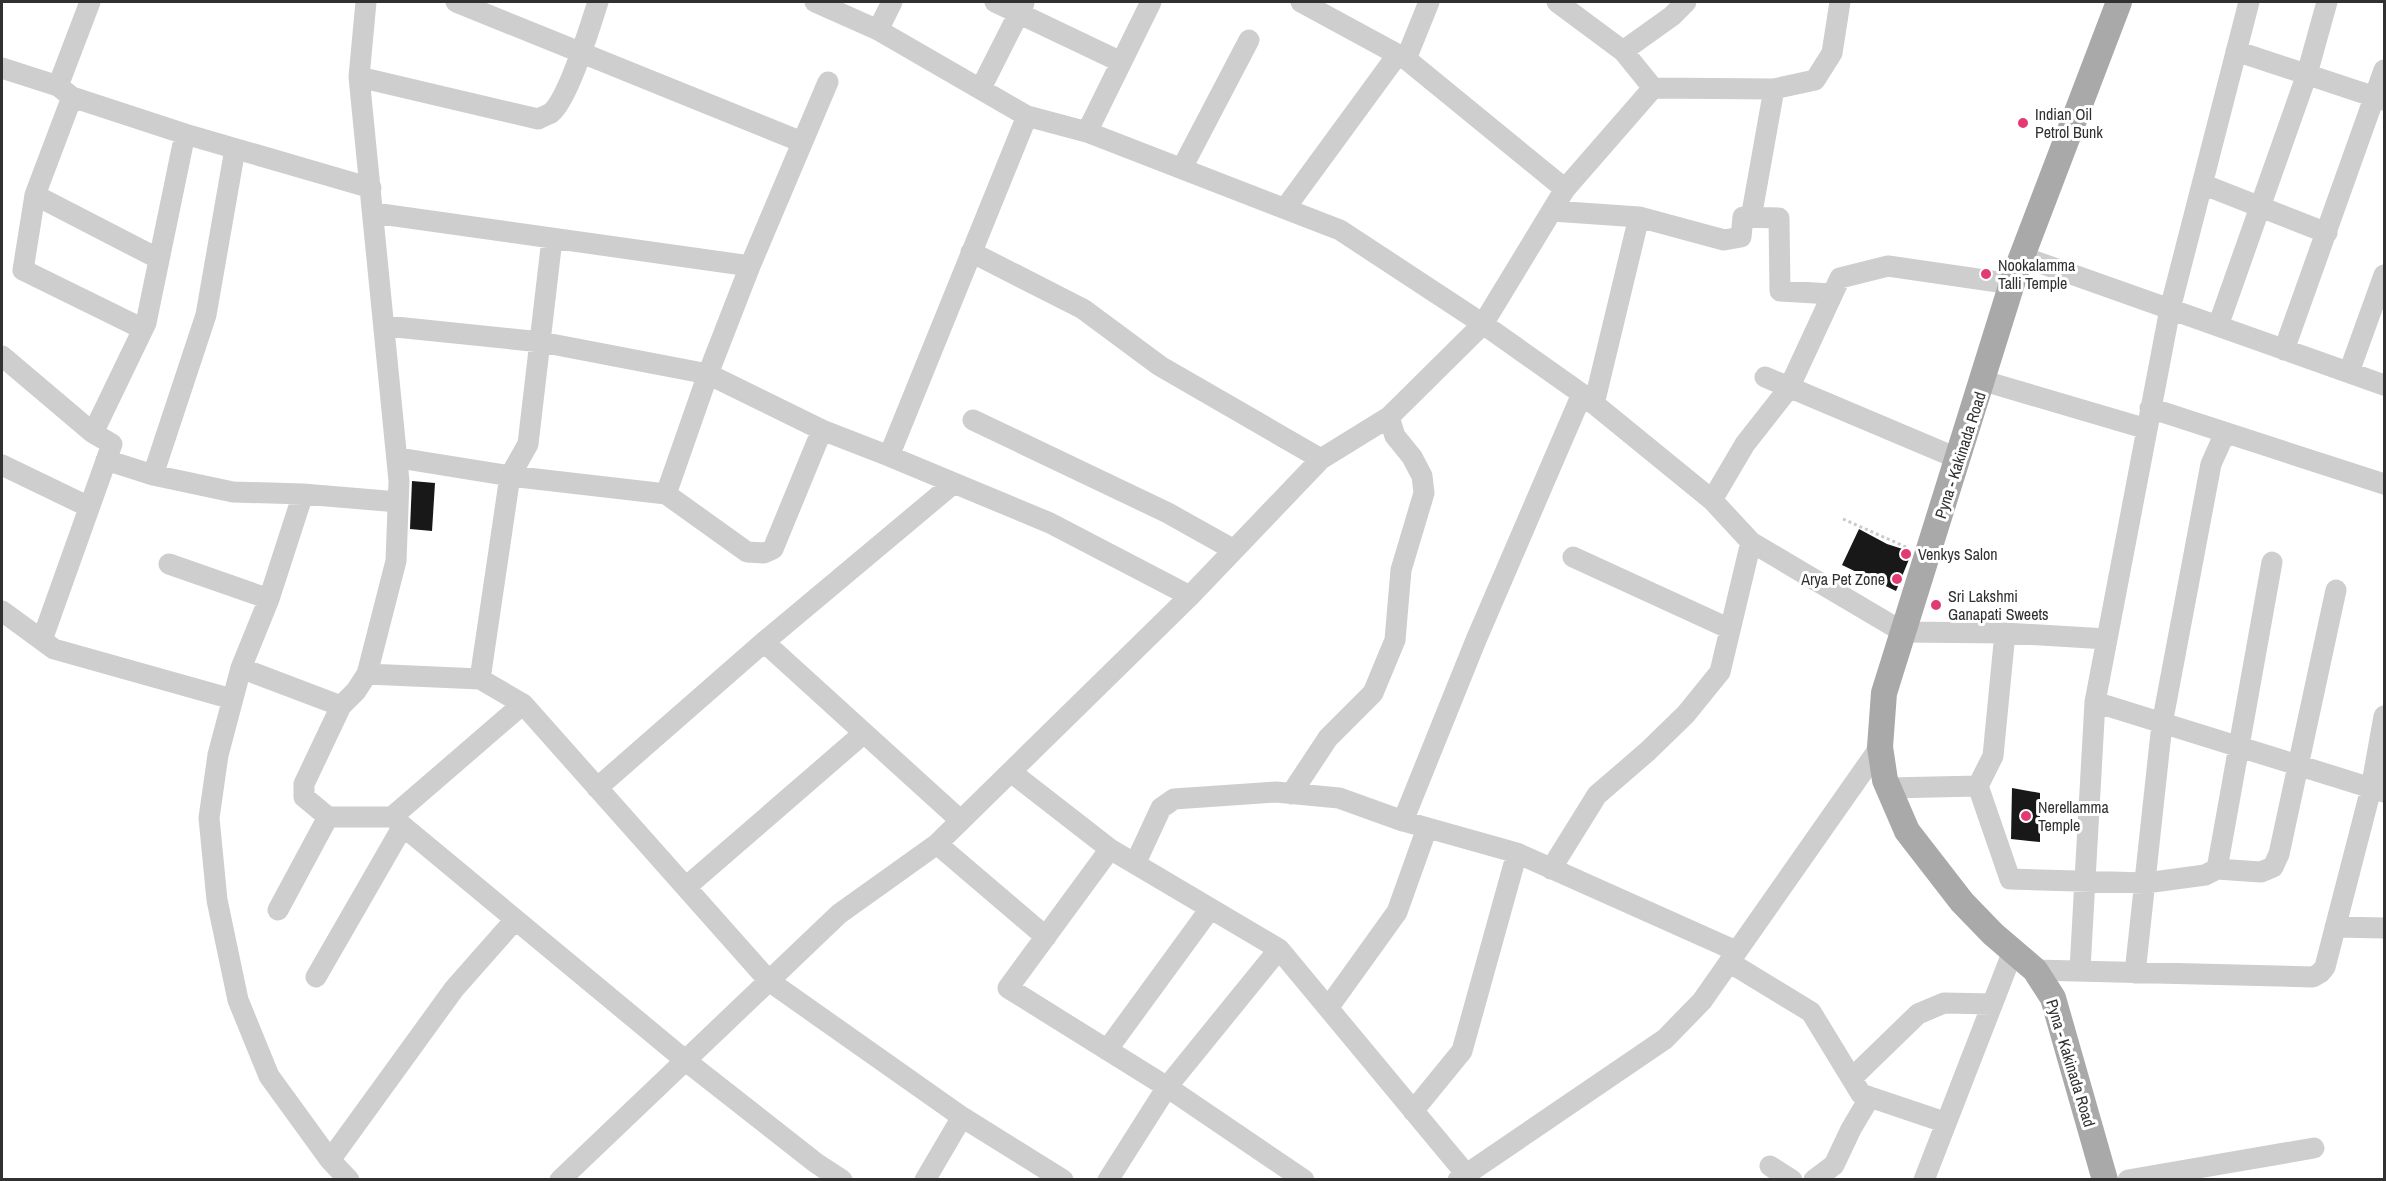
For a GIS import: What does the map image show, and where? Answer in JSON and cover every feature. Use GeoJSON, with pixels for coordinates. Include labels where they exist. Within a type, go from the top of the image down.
{"type":"FeatureCollection","features":[{"type":"Feature","properties":{"kind":"main road","name":"Pyna - Kakinada Road"},"geometry":{"type":"LineString","coordinates":[[2105,1179],[2053,998],[2035,970],[1962,902],[1907,831],[1889,788],[1880,747],[1884,693],[1984,381],[2012,284],[2119,2]]}},
{"type":"Feature","properties":{"kind":"street"},"geometry":{"type":"LineString","coordinates":[[90,2],[35,195],[23,270],[143,329]]}},
{"type":"Feature","properties":{"kind":"street"},"geometry":{"type":"LineString","coordinates":[[366,2],[359,77],[399,458],[396,561],[367,674],[356,692],[340,706],[304,784],[304,797],[328,817],[398,822],[514,921],[686,1061],[816,1163],[842,1179]]}},
{"type":"Feature","properties":{"kind":"street"},"geometry":{"type":"LineString","coordinates":[[456,2],[802,142]]}},
{"type":"Feature","properties":{"kind":"street"},"geometry":{"type":"LineString","coordinates":[[359,77],[538,119],[551,112],[558,104],[580,53],[598,2]]}},
{"type":"Feature","properties":{"kind":"street"},"geometry":{"type":"LineString","coordinates":[[815,2],[878,30],[1027,116],[1086,132],[1286,207],[1340,230],[1482,324],[1588,399],[1712,500],[1751,542],[1903,632],[2005,633],[2107,639]]}},
{"type":"Feature","properties":{"kind":"street"},"geometry":{"type":"LineString","coordinates":[[878,30],[892,2]]}},
{"type":"Feature","properties":{"kind":"street"},"geometry":{"type":"LineString","coordinates":[[995,2],[1021,8],[1121,62]]}},
{"type":"Feature","properties":{"kind":"street"},"geometry":{"type":"LineString","coordinates":[[1086,132],[1151,2]]}},
{"type":"Feature","properties":{"kind":"street"},"geometry":{"type":"LineString","coordinates":[[1301,2],[1402,56],[1566,189]]}},
{"type":"Feature","properties":{"kind":"street"},"geometry":{"type":"LineString","coordinates":[[1286,207],[1402,56],[1429,2]]}},
{"type":"Feature","properties":{"kind":"street"},"geometry":{"type":"LineString","coordinates":[[1557,2],[1623,51],[1653,88]]}},
{"type":"Feature","properties":{"kind":"street"},"geometry":{"type":"LineString","coordinates":[[1623,51],[1671,16],[1686,2]]}},
{"type":"Feature","properties":{"kind":"street"},"geometry":{"type":"LineString","coordinates":[[560,1179],[839,914],[937,844],[1190,596],[1320,459],[1389,417],[1482,324],[1566,189],[1653,88],[1774,89],[1815,80],[1832,53],[1840,2]]}},
{"type":"Feature","properties":{"kind":"street"},"geometry":{"type":"LineString","coordinates":[[2080,969],[2095,702],[2170,309],[2249,2]]}},
{"type":"Feature","properties":{"kind":"street"},"geometry":{"type":"LineString","coordinates":[[2218,327],[2307,74],[2327,2]]}},
{"type":"Feature","properties":{"kind":"street"},"geometry":{"type":"LineString","coordinates":[[981,88],[1021,8]]}},
{"type":"Feature","properties":{"kind":"street"},"geometry":{"type":"LineString","coordinates":[[1182,168],[1249,40]]}},
{"type":"Feature","properties":{"kind":"street"},"geometry":{"type":"LineString","coordinates":[[2236,51],[2380,99]]}},
{"type":"Feature","properties":{"kind":"street"},"geometry":{"type":"LineString","coordinates":[[2,68],[185,134],[371,188]]}},
{"type":"Feature","properties":{"kind":"street"},"geometry":{"type":"LineString","coordinates":[[2284,350],[2326,232],[2380,99],[2385,70]]}},
{"type":"Feature","properties":{"kind":"street"},"geometry":{"type":"LineString","coordinates":[[666,494],[708,374],[750,266],[828,82]]}},
{"type":"Feature","properties":{"kind":"street"},"geometry":{"type":"LineString","coordinates":[[1751,218],[1774,89]]}},
{"type":"Feature","properties":{"kind":"street"},"geometry":{"type":"LineString","coordinates":[[889,456],[1027,116]]}},
{"type":"Feature","properties":{"kind":"street"},"geometry":{"type":"LineString","coordinates":[[93,433],[143,329],[185,134]]}},
{"type":"Feature","properties":{"kind":"street"},"geometry":{"type":"LineString","coordinates":[[153,476],[206,315],[235,149]]}},
{"type":"Feature","properties":{"kind":"street"},"geometry":{"type":"LineString","coordinates":[[2202,184],[2260,209],[2326,232]]}},
{"type":"Feature","properties":{"kind":"street"},"geometry":{"type":"LineString","coordinates":[[35,195],[159,259]]}},
{"type":"Feature","properties":{"kind":"street"},"geometry":{"type":"LineString","coordinates":[[1552,211],[1639,217],[1724,240],[1741,237],[1743,218],[1779,218],[1780,291],[1832,294]]}},
{"type":"Feature","properties":{"kind":"street"},"geometry":{"type":"LineString","coordinates":[[374,213],[750,266]]}},
{"type":"Feature","properties":{"kind":"street"},"geometry":{"type":"LineString","coordinates":[[1403,821],[1476,640],[1588,399],[1639,217]]}},
{"type":"Feature","properties":{"kind":"street"},"geometry":{"type":"LineString","coordinates":[[480,679],[510,476],[528,444],[552,239]]}},
{"type":"Feature","properties":{"kind":"street"},"geometry":{"type":"LineString","coordinates":[[971,252],[1083,309],[1160,366],[1320,459]]}},
{"type":"Feature","properties":{"kind":"street"},"geometry":{"type":"LineString","coordinates":[[2023,257],[2385,385]]}},
{"type":"Feature","properties":{"kind":"street"},"geometry":{"type":"LineString","coordinates":[[1712,500],[1745,444],[1789,388],[1839,278],[1888,266],[2012,284]]}},
{"type":"Feature","properties":{"kind":"street"},"geometry":{"type":"LineString","coordinates":[[2349,372],[2385,275]]}},
{"type":"Feature","properties":{"kind":"street"},"geometry":{"type":"LineString","coordinates":[[386,326],[541,342],[708,374],[822,430],[1050,523],[1190,596]]}},
{"type":"Feature","properties":{"kind":"street"},"geometry":{"type":"LineString","coordinates":[[2,356],[93,433],[112,444],[42,640]]}},
{"type":"Feature","properties":{"kind":"street"},"geometry":{"type":"LineString","coordinates":[[1765,377],[1959,459]]}},
{"type":"Feature","properties":{"kind":"street"},"geometry":{"type":"LineString","coordinates":[[1984,381],[2225,433],[2385,484]]}},
{"type":"Feature","properties":{"kind":"street"},"geometry":{"type":"LineString","coordinates":[[1291,794],[1328,738],[1373,693],[1395,640],[1401,570],[1424,493],[1422,476],[1412,457],[1395,436],[1389,417]]}},
{"type":"Feature","properties":{"kind":"street"},"geometry":{"type":"LineString","coordinates":[[973,420],[1168,513],[1234,550]]}},
{"type":"Feature","properties":{"kind":"street"},"geometry":{"type":"LineString","coordinates":[[399,458],[510,476],[666,494],[747,552],[764,553],[773,549],[822,430]]}},
{"type":"Feature","properties":{"kind":"street"},"geometry":{"type":"LineString","coordinates":[[2135,973],[2162,724],[2211,464],[2225,433]]}},
{"type":"Feature","properties":{"kind":"street"},"geometry":{"type":"LineString","coordinates":[[106,460],[153,476],[233,492],[303,494],[398,502]]}},
{"type":"Feature","properties":{"kind":"street"},"geometry":{"type":"LineString","coordinates":[[2,465],[90,507]]}},
{"type":"Feature","properties":{"kind":"street"},"geometry":{"type":"LineString","coordinates":[[597,788],[764,642],[954,483]]}},
{"type":"Feature","properties":{"kind":"street"},"geometry":{"type":"LineString","coordinates":[[303,494],[269,599],[241,668],[232,699],[218,755],[209,818],[217,900],[238,1000],[268,1076],[330,1160],[349,1179]]}},
{"type":"Feature","properties":{"kind":"street"},"geometry":{"type":"LineString","coordinates":[[1551,869],[1597,795],[1686,714],[1720,672],[1751,542]]}},
{"type":"Feature","properties":{"kind":"street"},"geometry":{"type":"LineString","coordinates":[[1573,557],[1730,629]]}},
{"type":"Feature","properties":{"kind":"street"},"geometry":{"type":"LineString","coordinates":[[2217,869],[2272,562]]}},
{"type":"Feature","properties":{"kind":"street"},"geometry":{"type":"LineString","coordinates":[[169,564],[269,599]]}},
{"type":"Feature","properties":{"kind":"street"},"geometry":{"type":"LineString","coordinates":[[2005,633],[1993,756],[1978,786],[2010,879],[2146,883],[2205,875],[2217,869],[2261,872],[2273,867],[2279,854],[2336,590]]}},
{"type":"Feature","properties":{"kind":"street"},"geometry":{"type":"LineString","coordinates":[[2,611],[54,649],[232,699]]}},
{"type":"Feature","properties":{"kind":"street"},"geometry":{"type":"LineString","coordinates":[[764,642],[960,820]]}},
{"type":"Feature","properties":{"kind":"street"},"geometry":{"type":"LineString","coordinates":[[241,668],[340,706]]}},
{"type":"Feature","properties":{"kind":"street"},"geometry":{"type":"LineString","coordinates":[[367,674],[480,679],[523,704],[769,981],[962,1117],[1063,1179]]}},
{"type":"Feature","properties":{"kind":"street"},"geometry":{"type":"LineString","coordinates":[[2095,702],[2378,791]]}},
{"type":"Feature","properties":{"kind":"street"},"geometry":{"type":"LineString","coordinates":[[316,977],[398,822],[523,704]]}},
{"type":"Feature","properties":{"kind":"street"},"geometry":{"type":"LineString","coordinates":[[2035,970],[2080,969],[2135,973],[2313,977],[2325,967],[2335,927],[2378,791],[2385,716]]}},
{"type":"Feature","properties":{"kind":"street"},"geometry":{"type":"LineString","coordinates":[[686,887],[864,733]]}},
{"type":"Feature","properties":{"kind":"street"},"geometry":{"type":"LineString","coordinates":[[1011,772],[1110,849],[1279,949],[1413,1111],[1462,1177],[1665,1039],[1702,1001],[1880,747]]}},
{"type":"Feature","properties":{"kind":"street"},"geometry":{"type":"LineString","coordinates":[[1889,788],[1978,786]]}},
{"type":"Feature","properties":{"kind":"street"},"geometry":{"type":"LineString","coordinates":[[1135,864],[1161,808],[1174,799],[1291,794],[1339,798],[1403,821],[1517,853],[1732,957],[1811,1012],[1861,1094],[1944,1122]]}},
{"type":"Feature","properties":{"kind":"street"},"geometry":{"type":"LineString","coordinates":[[278,910],[328,817]]}},
{"type":"Feature","properties":{"kind":"street"},"geometry":{"type":"LineString","coordinates":[[1328,1008],[1397,912],[1427,828]]}},
{"type":"Feature","properties":{"kind":"street"},"geometry":{"type":"LineString","coordinates":[[937,844],[1046,937]]}},
{"type":"Feature","properties":{"kind":"street"},"geometry":{"type":"LineString","coordinates":[[1110,849],[1008,988],[1167,1087],[1304,1179]]}},
{"type":"Feature","properties":{"kind":"street"},"geometry":{"type":"LineString","coordinates":[[1413,1111],[1462,1051],[1517,853]]}},
{"type":"Feature","properties":{"kind":"street"},"geometry":{"type":"LineString","coordinates":[[1107,1050],[1210,909]]}},
{"type":"Feature","properties":{"kind":"street"},"geometry":{"type":"LineString","coordinates":[[330,1160],[454,989],[514,921]]}},
{"type":"Feature","properties":{"kind":"street"},"geometry":{"type":"LineString","coordinates":[[2335,927],[2385,928]]}},
{"type":"Feature","properties":{"kind":"street"},"geometry":{"type":"LineString","coordinates":[[1107,1179],[1167,1087],[1279,949]]}},
{"type":"Feature","properties":{"kind":"street"},"geometry":{"type":"LineString","coordinates":[[1924,1179],[1944,1122],[2013,951]]}},
{"type":"Feature","properties":{"kind":"street"},"geometry":{"type":"LineString","coordinates":[[1852,1078],[1918,1014],[1944,1003],[1992,1004]]}},
{"type":"Feature","properties":{"kind":"street"},"geometry":{"type":"LineString","coordinates":[[1814,1179],[1834,1165],[1851,1129],[1870,1097]]}},
{"type":"Feature","properties":{"kind":"street"},"geometry":{"type":"LineString","coordinates":[[925,1179],[962,1117]]}},
{"type":"Feature","properties":{"kind":"street"},"geometry":{"type":"LineString","coordinates":[[2128,1179],[2314,1148]]}},
{"type":"Feature","properties":{"kind":"street"},"geometry":{"type":"LineString","coordinates":[[1770,1166],[1792,1179]]}},
{"type":"Feature","properties":{"kind":"path"},"geometry":{"type":"LineString","coordinates":[[1843,519],[1927,556]]}},
{"type":"Feature","properties":{"kind":"building"},"geometry":{"type":"Polygon","coordinates":[[[412,481],[435,483],[432,531],[410,529],[412,481]]]}},
{"type":"Feature","properties":{"kind":"building"},"geometry":{"type":"Polygon","coordinates":[[[1859,529],[1887,544],[1912,552],[1896,591],[1842,565],[1859,529]]]}},
{"type":"Feature","properties":{"kind":"building","name":"Nerellamma Temple"},"geometry":{"type":"Polygon","coordinates":[[[2012,788],[2040,793],[2040,842],[2011,839],[2012,788]]]}},
{"type":"Feature","properties":{"kind":"place","name":"Indian Oil Petrol Bunk"},"geometry":{"type":"Point","coordinates":[2023,123]}},
{"type":"Feature","properties":{"kind":"place","name":"Nookalamma Talli Temple"},"geometry":{"type":"Point","coordinates":[1986,274]}},
{"type":"Feature","properties":{"kind":"place","name":"Venkys Salon"},"geometry":{"type":"Point","coordinates":[1906,554]}},
{"type":"Feature","properties":{"kind":"place","name":"Arya Pet Zone"},"geometry":{"type":"Point","coordinates":[1897,579]}},
{"type":"Feature","properties":{"kind":"place","name":"Sri Lakshmi Ganapati Sweets"},"geometry":{"type":"Point","coordinates":[1936,605]}},
{"type":"Feature","properties":{"kind":"place","name":"Nerellamma Temple"},"geometry":{"type":"Point","coordinates":[2026,816]}}]}
